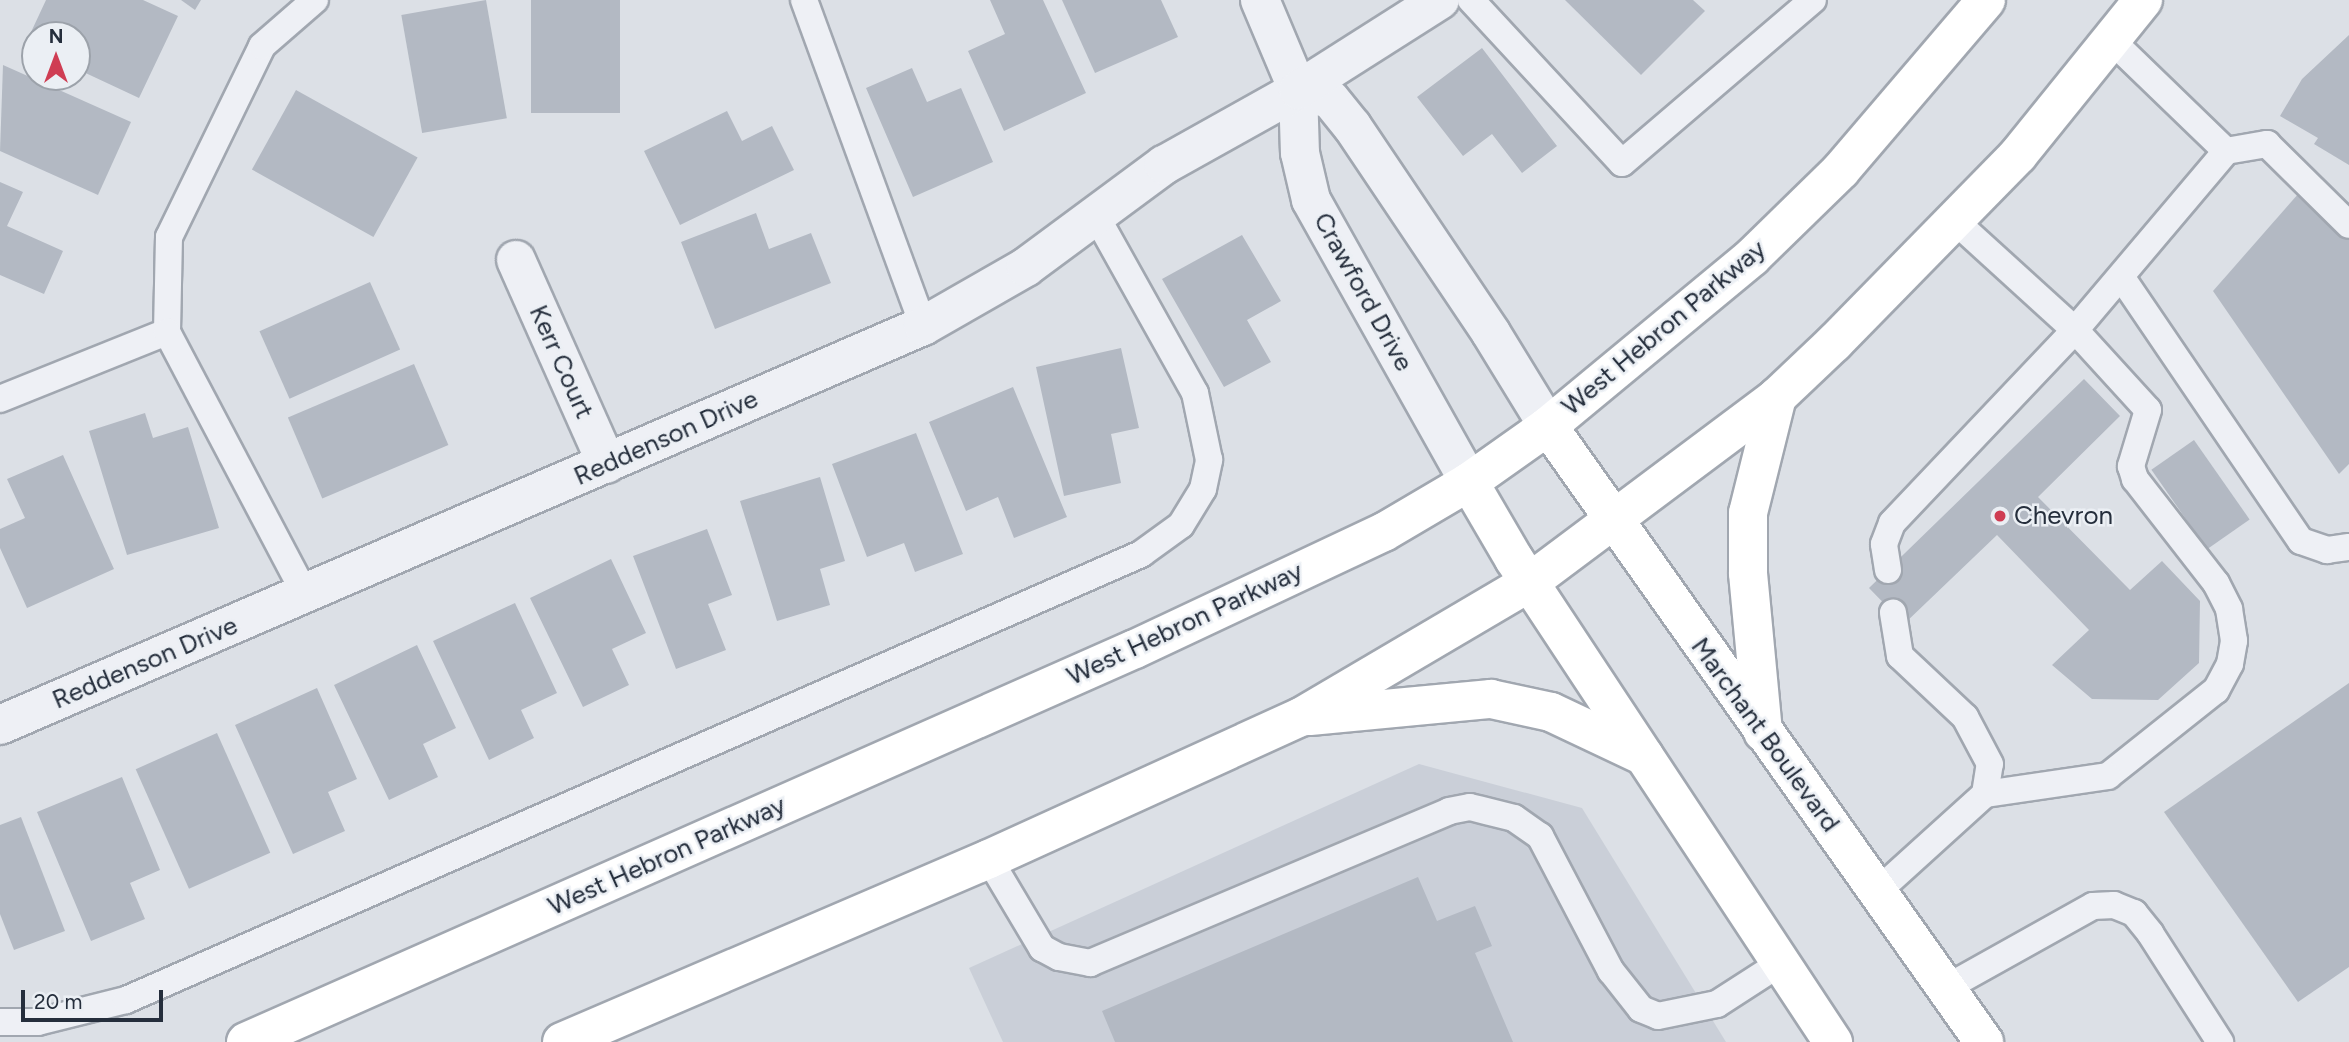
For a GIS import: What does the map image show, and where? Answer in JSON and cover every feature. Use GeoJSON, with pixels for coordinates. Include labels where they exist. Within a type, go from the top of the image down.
{"type":"FeatureCollection","features":[{"type":"Feature","properties":{"kind":"main road","name":"West Hebron Parkway"},"geometry":{"type":"LineString","coordinates":[[246,1042],[1135,649],[1384,532],[1469,482],[1548,426],[1752,257],[1841,170],[1986,0]]}},
{"type":"Feature","properties":{"kind":"main road"},"geometry":{"type":"LineString","coordinates":[[562,1042],[989,859],[1301,717],[1530,582],[1613,523],[1777,397],[2018,155],[2113,42],[2143,0]]}},
{"type":"Feature","properties":{"kind":"main road"},"geometry":{"type":"LineString","coordinates":[[1763,732],[1748,573],[1748,513],[1777,397]]}},
{"type":"Feature","properties":{"kind":"main road","name":"Marchant Boulevard"},"geometry":{"type":"LineString","coordinates":[[1548,426],[1613,523],[1984,1042]]}},
{"type":"Feature","properties":{"kind":"main road"},"geometry":{"type":"LineString","coordinates":[[1469,482],[1530,582],[1779,964],[1833,1042]]}},
{"type":"Feature","properties":{"kind":"main road"},"geometry":{"type":"LineString","coordinates":[[1301,717],[1491,699],[1551,712],[1644,756]]}},
{"type":"Feature","properties":{"kind":"street","name":"Crawford Drive"},"geometry":{"type":"LineString","coordinates":[[1260,0],[1298,90],[1300,153],[1311,200],[1469,482]]}},
{"type":"Feature","properties":{"kind":"street","name":"Reddenson Drive"},"geometry":{"type":"LineString","coordinates":[[0,725],[923,326],[1026,267],[1097,218],[1164,165],[1298,90],[1440,0]]}},
{"type":"Feature","properties":{"kind":"street"},"geometry":{"type":"LineString","coordinates":[[1298,90],[1330,99],[1352,126],[1491,332],[1548,426]]}},
{"type":"Feature","properties":{"kind":"street","name":"Kerr Court"},"geometry":{"type":"LineString","coordinates":[[516,260],[607,464]]}},
{"type":"Feature","properties":{"kind":"lane"},"geometry":{"type":"LineString","coordinates":[[305,594],[166,332],[169,237],[262,46],[315,0]]}},
{"type":"Feature","properties":{"kind":"lane"},"geometry":{"type":"LineString","coordinates":[[804,0],[923,326]]}},
{"type":"Feature","properties":{"kind":"lane"},"geometry":{"type":"LineString","coordinates":[[1471,0],[1622,163],[1813,0]]}},
{"type":"Feature","properties":{"kind":"lane"},"geometry":{"type":"LineString","coordinates":[[2113,42],[2226,152]]}},
{"type":"Feature","properties":{"kind":"lane"},"geometry":{"type":"LineString","coordinates":[[1888,570],[1884,544],[1892,523],[2122,278],[2226,152],[2267,144],[2349,225]]}},
{"type":"Feature","properties":{"kind":"lane"},"geometry":{"type":"LineString","coordinates":[[0,1022],[38,1022],[125,1000],[1141,554],[1181,525],[1203,489],[1209,460],[1195,393],[1097,218]]}},
{"type":"Feature","properties":{"kind":"lane"},"geometry":{"type":"LineString","coordinates":[[1878,891],[1985,794],[2108,776],[2217,690],[2230,664],[2234,641],[2229,609],[2217,583],[2149,498],[2131,466],[2148,410],[2075,330],[1954,220]]}},
{"type":"Feature","properties":{"kind":"lane"},"geometry":{"type":"LineString","coordinates":[[2122,278],[2301,541],[2327,551],[2349,547]]}},
{"type":"Feature","properties":{"kind":"lane"},"geometry":{"type":"LineString","coordinates":[[0,400],[166,332]]}},
{"type":"Feature","properties":{"kind":"lane"},"geometry":{"type":"LineString","coordinates":[[1893,613],[1900,656],[1965,718],[1990,764],[1985,794]]}},
{"type":"Feature","properties":{"kind":"lane"},"geometry":{"type":"LineString","coordinates":[[989,859],[1042,948],[1059,957],[1090,963],[1449,811],[1470,807],[1514,818],[1539,836],[1611,971],[1641,1009],[1658,1016],[1717,1004],[1779,964]]}},
{"type":"Feature","properties":{"kind":"lane"},"geometry":{"type":"LineString","coordinates":[[1946,988],[2093,906],[2114,905],[2134,914],[2150,933],[2220,1042]]}},
{"type":"Feature","properties":{"kind":"shaded area"},"geometry":{"type":"Polygon","coordinates":[[[1419,764],[1582,808],[1726,1042],[1003,1042],[969,968],[1419,764]]]}},
{"type":"Feature","properties":{"kind":"building"},"geometry":{"type":"Polygon","coordinates":[[[46,0],[143,0],[178,16],[139,98],[91,76],[91,21],[36,21],[46,0]]]}},
{"type":"Feature","properties":{"kind":"building"},"geometry":{"type":"Polygon","coordinates":[[[181,0],[201,0],[195,10],[181,0]]]}},
{"type":"Feature","properties":{"kind":"building"},"geometry":{"type":"Polygon","coordinates":[[[486,0],[507,118],[422,133],[401,15],[486,0]]]}},
{"type":"Feature","properties":{"kind":"building"},"geometry":{"type":"Polygon","coordinates":[[[531,0],[620,0],[620,113],[531,113],[531,0]]]}},
{"type":"Feature","properties":{"kind":"building"},"geometry":{"type":"Polygon","coordinates":[[[990,0],[1043,0],[1086,93],[1004,131],[968,51],[1005,34],[990,0]]]}},
{"type":"Feature","properties":{"kind":"building"},"geometry":{"type":"Polygon","coordinates":[[[1062,0],[1161,0],[1178,37],[1095,73],[1062,0]]]}},
{"type":"Feature","properties":{"kind":"building"},"geometry":{"type":"Polygon","coordinates":[[[1565,0],[1693,0],[1705,11],[1641,75],[1565,0]]]}},
{"type":"Feature","properties":{"kind":"building"},"geometry":{"type":"Polygon","coordinates":[[[2349,35],[2349,165],[2314,144],[2318,138],[2280,116],[2302,79],[2349,35]]]}},
{"type":"Feature","properties":{"kind":"building"},"geometry":{"type":"Polygon","coordinates":[[[1482,48],[1557,146],[1522,173],[1492,134],[1463,156],[1417,97],[1482,48]]]}},
{"type":"Feature","properties":{"kind":"building"},"geometry":{"type":"Polygon","coordinates":[[[3,65],[21,73],[21,91],[61,91],[131,122],[98,195],[0,151],[3,65]]]}},
{"type":"Feature","properties":{"kind":"building"},"geometry":{"type":"Polygon","coordinates":[[[912,68],[927,102],[961,88],[993,162],[913,197],[866,88],[912,68]]]}},
{"type":"Feature","properties":{"kind":"building"},"geometry":{"type":"Polygon","coordinates":[[[296,90],[418,157],[373,237],[252,170],[296,90]]]}},
{"type":"Feature","properties":{"kind":"building"},"geometry":{"type":"Polygon","coordinates":[[[727,111],[742,141],[772,126],[794,170],[680,225],[644,151],[727,111]]]}},
{"type":"Feature","properties":{"kind":"building"},"geometry":{"type":"Polygon","coordinates":[[[0,182],[23,192],[7,226],[63,251],[44,294],[0,275],[0,182]]]}},
{"type":"Feature","properties":{"kind":"building"},"geometry":{"type":"Polygon","coordinates":[[[2299,193],[2349,237],[2349,464],[2339,474],[2213,291],[2299,193]]]}},
{"type":"Feature","properties":{"kind":"building"},"geometry":{"type":"Polygon","coordinates":[[[756,213],[769,249],[811,233],[831,283],[715,329],[681,242],[756,213]]]}},
{"type":"Feature","properties":{"kind":"building"},"geometry":{"type":"Polygon","coordinates":[[[1242,235],[1281,301],[1247,320],[1271,362],[1224,387],[1162,279],[1242,235]]]}},
{"type":"Feature","properties":{"kind":"building"},"geometry":{"type":"Polygon","coordinates":[[[370,282],[400,350],[290,399],[259,331],[370,282]]]}},
{"type":"Feature","properties":{"kind":"building"},"geometry":{"type":"Polygon","coordinates":[[[1121,348],[1139,428],[1111,434],[1121,483],[1064,496],[1036,367],[1121,348]]]}},
{"type":"Feature","properties":{"kind":"building"},"geometry":{"type":"Polygon","coordinates":[[[414,364],[448,445],[322,499],[288,418],[414,364]]]}},
{"type":"Feature","properties":{"kind":"building","name":"Chevron"},"geometry":{"type":"Polygon","coordinates":[[[2084,379],[2120,416],[2038,497],[2130,590],[2162,561],[2200,601],[2199,663],[2158,700],[2092,699],[2052,665],[2089,630],[1997,535],[1904,624],[1869,588],[2084,379]]]}},
{"type":"Feature","properties":{"kind":"building"},"geometry":{"type":"Polygon","coordinates":[[[1013,387],[1067,517],[1014,538],[998,497],[966,511],[929,422],[1013,387]]]}},
{"type":"Feature","properties":{"kind":"building"},"geometry":{"type":"Polygon","coordinates":[[[145,413],[153,438],[188,427],[219,528],[127,555],[89,431],[145,413]]]}},
{"type":"Feature","properties":{"kind":"building"},"geometry":{"type":"Polygon","coordinates":[[[916,433],[963,554],[915,572],[904,543],[867,557],[832,464],[916,433]]]}},
{"type":"Feature","properties":{"kind":"building"},"geometry":{"type":"Polygon","coordinates":[[[2194,440],[2250,519],[2207,549],[2151,470],[2194,440]]]}},
{"type":"Feature","properties":{"kind":"building"},"geometry":{"type":"Polygon","coordinates":[[[63,455],[114,569],[27,608],[0,548],[0,529],[25,518],[7,479],[63,455]]]}},
{"type":"Feature","properties":{"kind":"building"},"geometry":{"type":"Polygon","coordinates":[[[820,477],[845,561],[820,569],[830,605],[777,621],[740,501],[820,477]]]}},
{"type":"Feature","properties":{"kind":"building"},"geometry":{"type":"Polygon","coordinates":[[[707,529],[732,595],[708,604],[726,650],[676,669],[633,556],[707,529]]]}},
{"type":"Feature","properties":{"kind":"building"},"geometry":{"type":"Polygon","coordinates":[[[611,559],[646,633],[612,649],[629,685],[583,707],[530,598],[611,559]]]}},
{"type":"Feature","properties":{"kind":"building"},"geometry":{"type":"Polygon","coordinates":[[[515,603],[557,693],[521,710],[534,738],[489,760],[433,641],[515,603]]]}},
{"type":"Feature","properties":{"kind":"building"},"geometry":{"type":"Polygon","coordinates":[[[417,645],[456,728],[423,744],[438,777],[389,800],[334,685],[417,645]]]}},
{"type":"Feature","properties":{"kind":"building"},"geometry":{"type":"Polygon","coordinates":[[[2349,683],[2349,967],[2298,1002],[2164,812],[2349,683]]]}},
{"type":"Feature","properties":{"kind":"building"},"geometry":{"type":"Polygon","coordinates":[[[317,688],[357,779],[328,792],[345,831],[293,854],[235,725],[317,688]]]}},
{"type":"Feature","properties":{"kind":"building"},"geometry":{"type":"Polygon","coordinates":[[[217,733],[270,853],[189,889],[136,769],[217,733]]]}},
{"type":"Feature","properties":{"kind":"building"},"geometry":{"type":"Polygon","coordinates":[[[122,777],[160,870],[130,883],[145,919],[91,941],[37,812],[122,777]]]}},
{"type":"Feature","properties":{"kind":"building"},"geometry":{"type":"Polygon","coordinates":[[[21,817],[65,931],[14,950],[0,914],[0,825],[21,817]]]}},
{"type":"Feature","properties":{"kind":"building"},"geometry":{"type":"Polygon","coordinates":[[[1418,877],[1437,921],[1475,906],[1492,946],[1475,953],[1513,1042],[1115,1042],[1102,1011],[1418,877]]]}},
{"type":"Feature","properties":{"kind":"place","name":"Chevron"},"geometry":{"type":"Point","coordinates":[2000,516]}}]}
